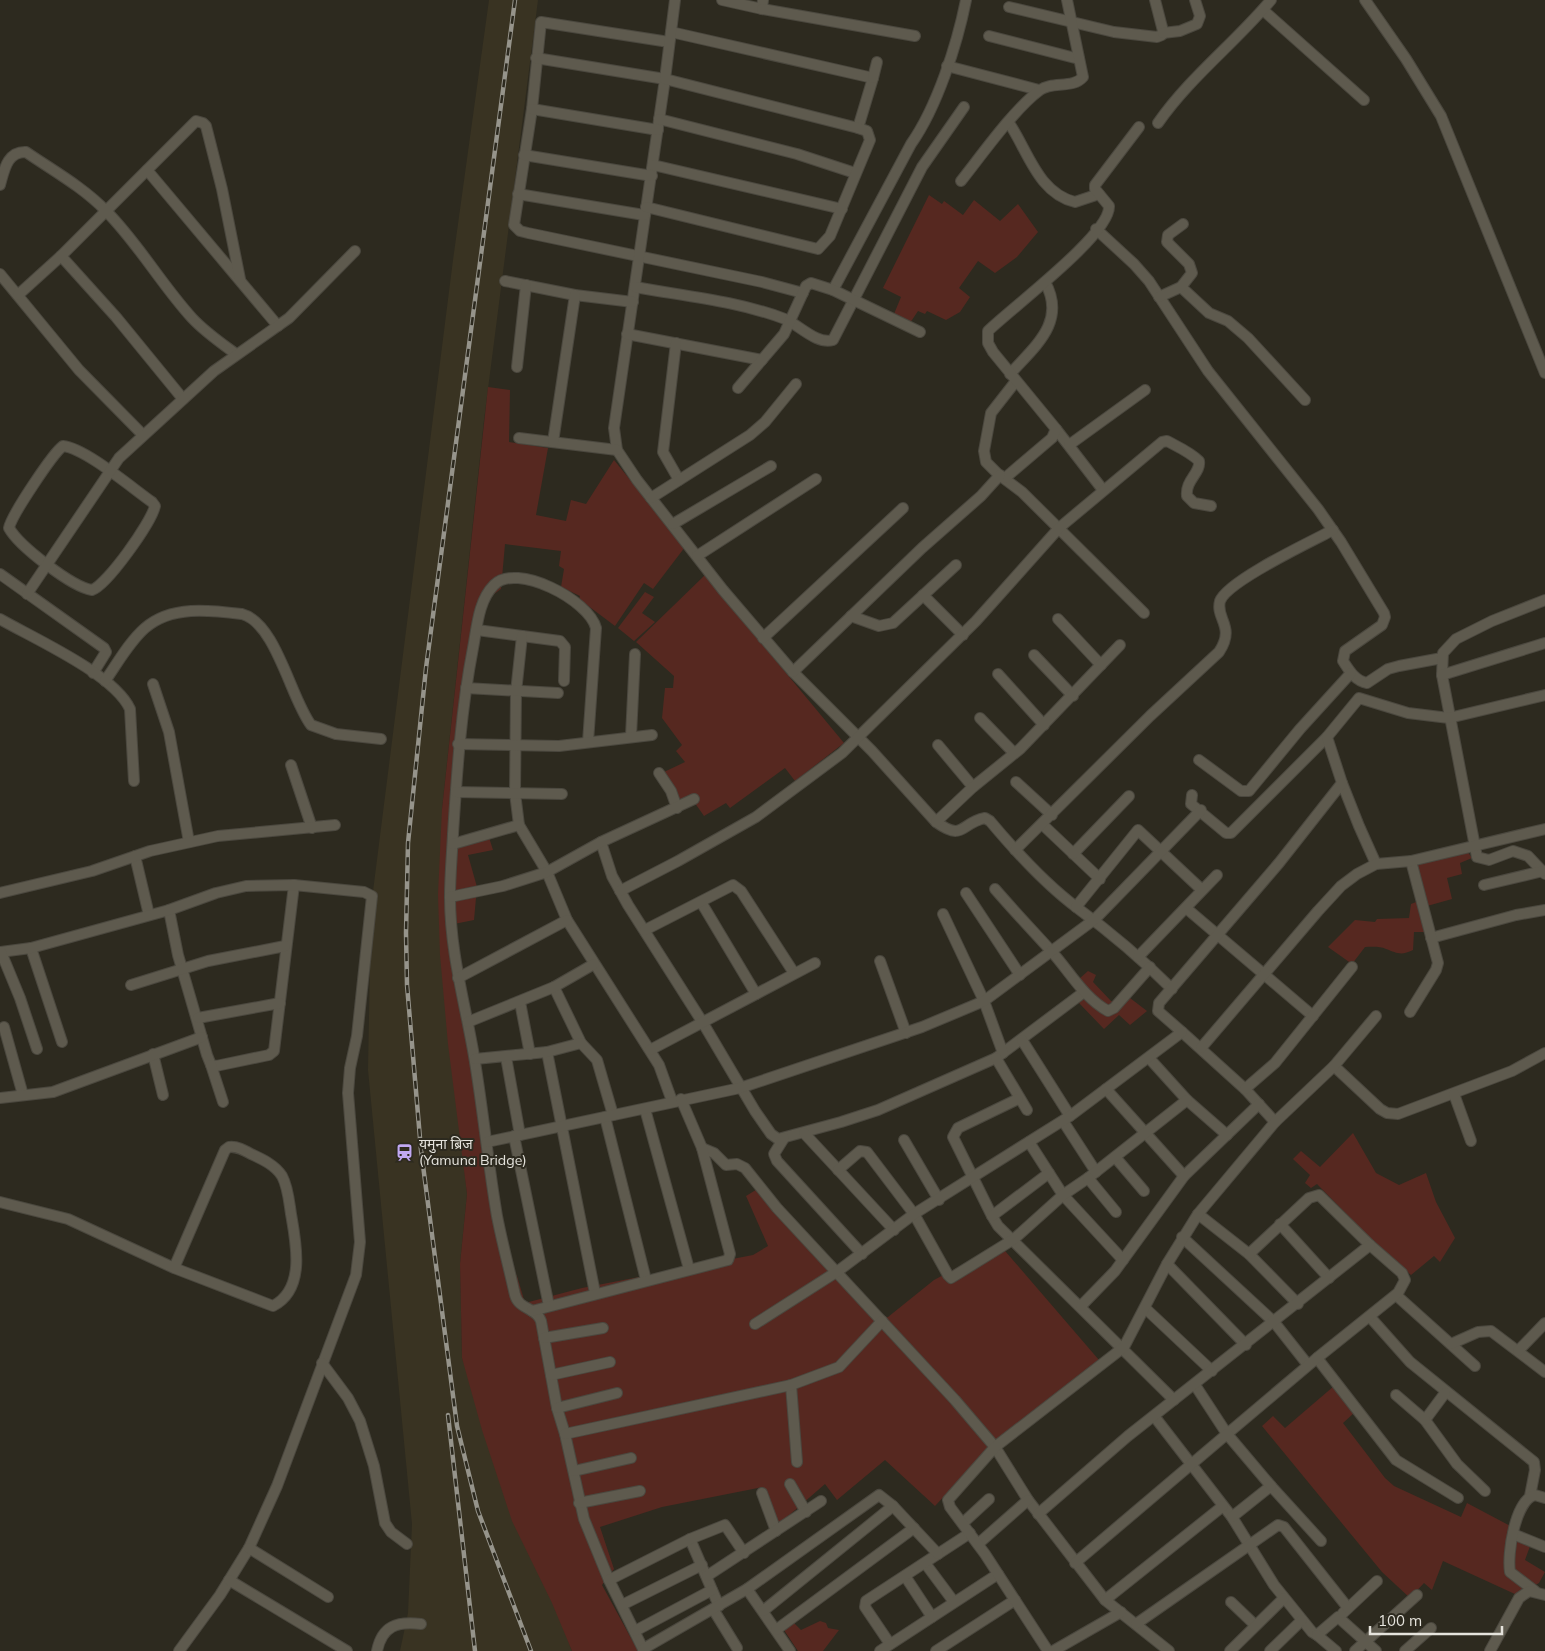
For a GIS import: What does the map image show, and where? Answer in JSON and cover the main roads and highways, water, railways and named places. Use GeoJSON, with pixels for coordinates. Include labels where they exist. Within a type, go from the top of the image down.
{"type":"FeatureCollection","features":[{"type":"Feature","properties":{"kind":"railway"},"geometry":{"type":"LineString","coordinates":[[515,0],[426,668],[408,843],[406,933],[407,985],[421,1150],[457,1426],[478,1511],[531,1651]]}},
{"type":"Feature","properties":{"kind":"railway"},"geometry":{"type":"LineString","coordinates":[[448,1415],[475,1651]]}},
{"type":"Feature","properties":{"kind":"place","name":"यमुना ब्रिज (Yamuna Bridge)"},"geometry":{"type":"Point","coordinates":[405,1152]}}]}
